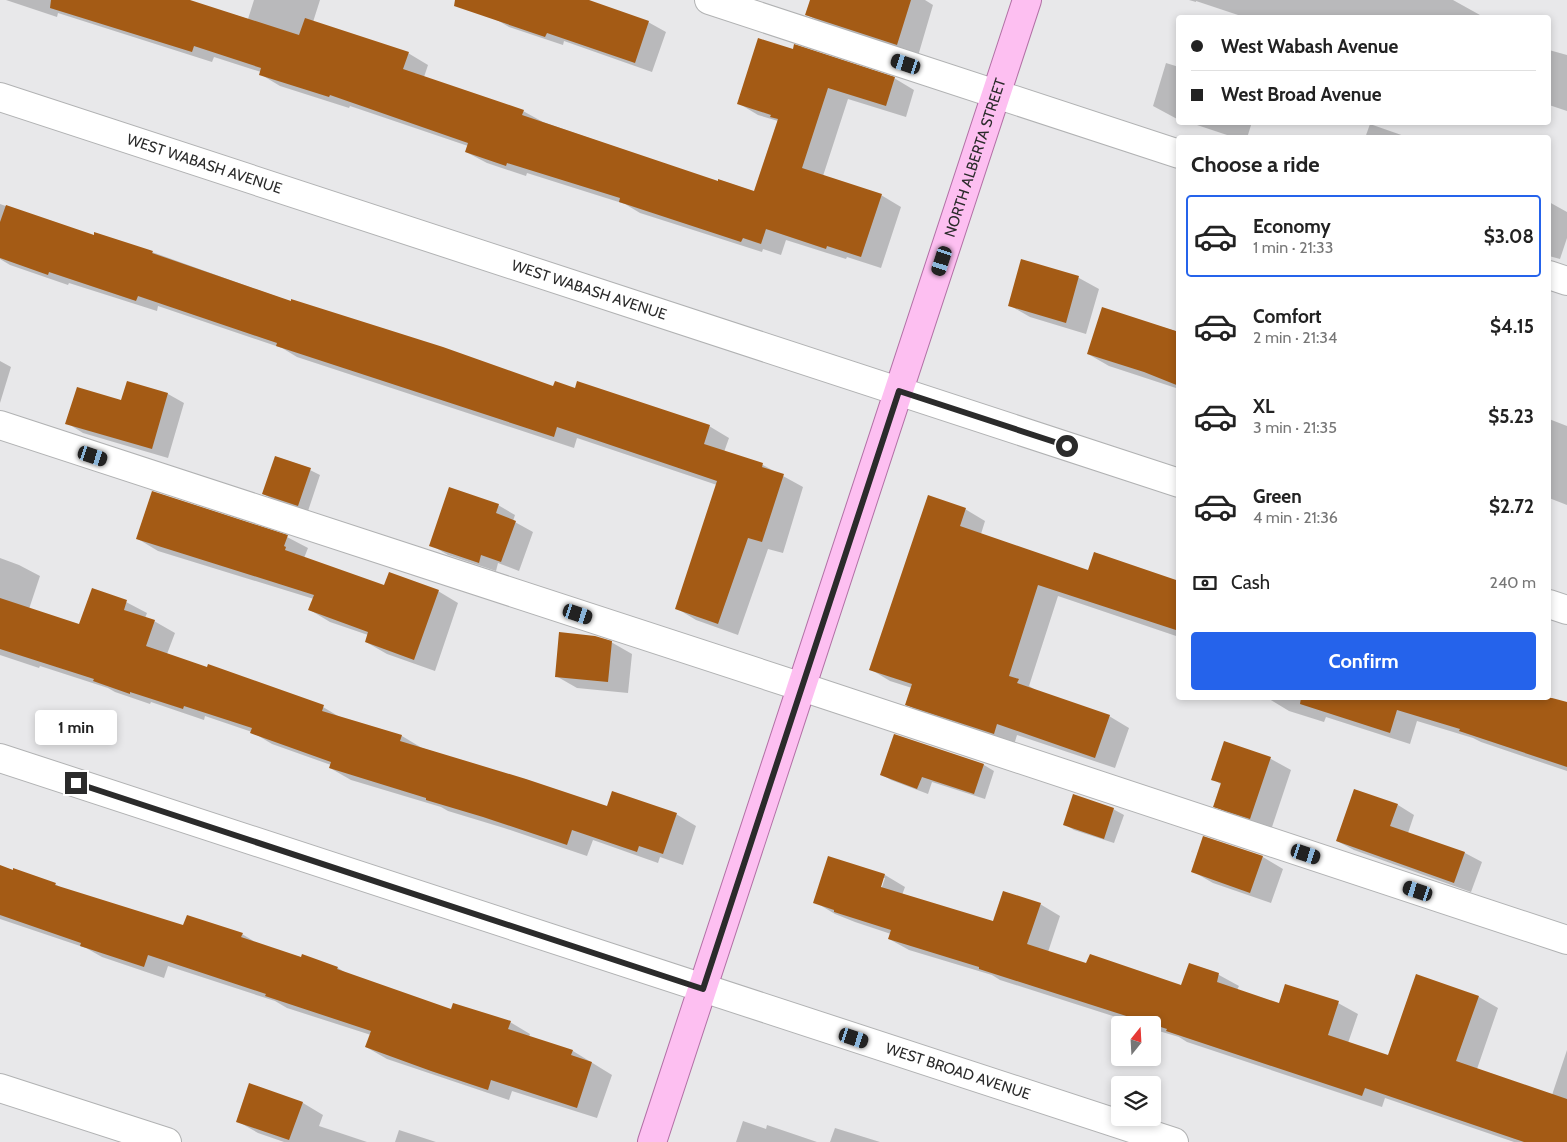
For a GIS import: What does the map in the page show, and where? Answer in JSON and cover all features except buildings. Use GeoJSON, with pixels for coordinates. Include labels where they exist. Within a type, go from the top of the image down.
{"type":"FeatureCollection","features":[{"type":"Feature","properties":{"kind":"main road","name":"NORTH ALBERTA STREET"},"geometry":{"type":"LineString","coordinates":[[652,1142],[1027,0]]}},
{"type":"Feature","properties":{"kind":"street"},"geometry":{"type":"LineString","coordinates":[[709,0],[1176,153]]}},
{"type":"Feature","properties":{"kind":"street","name":"WEST WABASH AVENUE"},"geometry":{"type":"LineString","coordinates":[[0,97],[1176,482]]}},
{"type":"Feature","properties":{"kind":"street"},"geometry":{"type":"LineString","coordinates":[[1551,276],[1567,281]]}},
{"type":"Feature","properties":{"kind":"street"},"geometry":{"type":"LineString","coordinates":[[0,425],[802,687],[1567,940]]}},
{"type":"Feature","properties":{"kind":"street"},"geometry":{"type":"LineString","coordinates":[[1551,605],[1567,610]]}},
{"type":"Feature","properties":{"kind":"street","name":"WEST BROAD AVENUE"},"geometry":{"type":"LineString","coordinates":[[0,758],[1174,1142]]}},
{"type":"Feature","properties":{"kind":"street"},"geometry":{"type":"LineString","coordinates":[[0,1088],[167,1142]]}},
{"type":"Feature","properties":{"kind":"route"},"geometry":{"type":"LineString","coordinates":[[76,783],[703,989],[899,391],[1067,446]]}}]}
